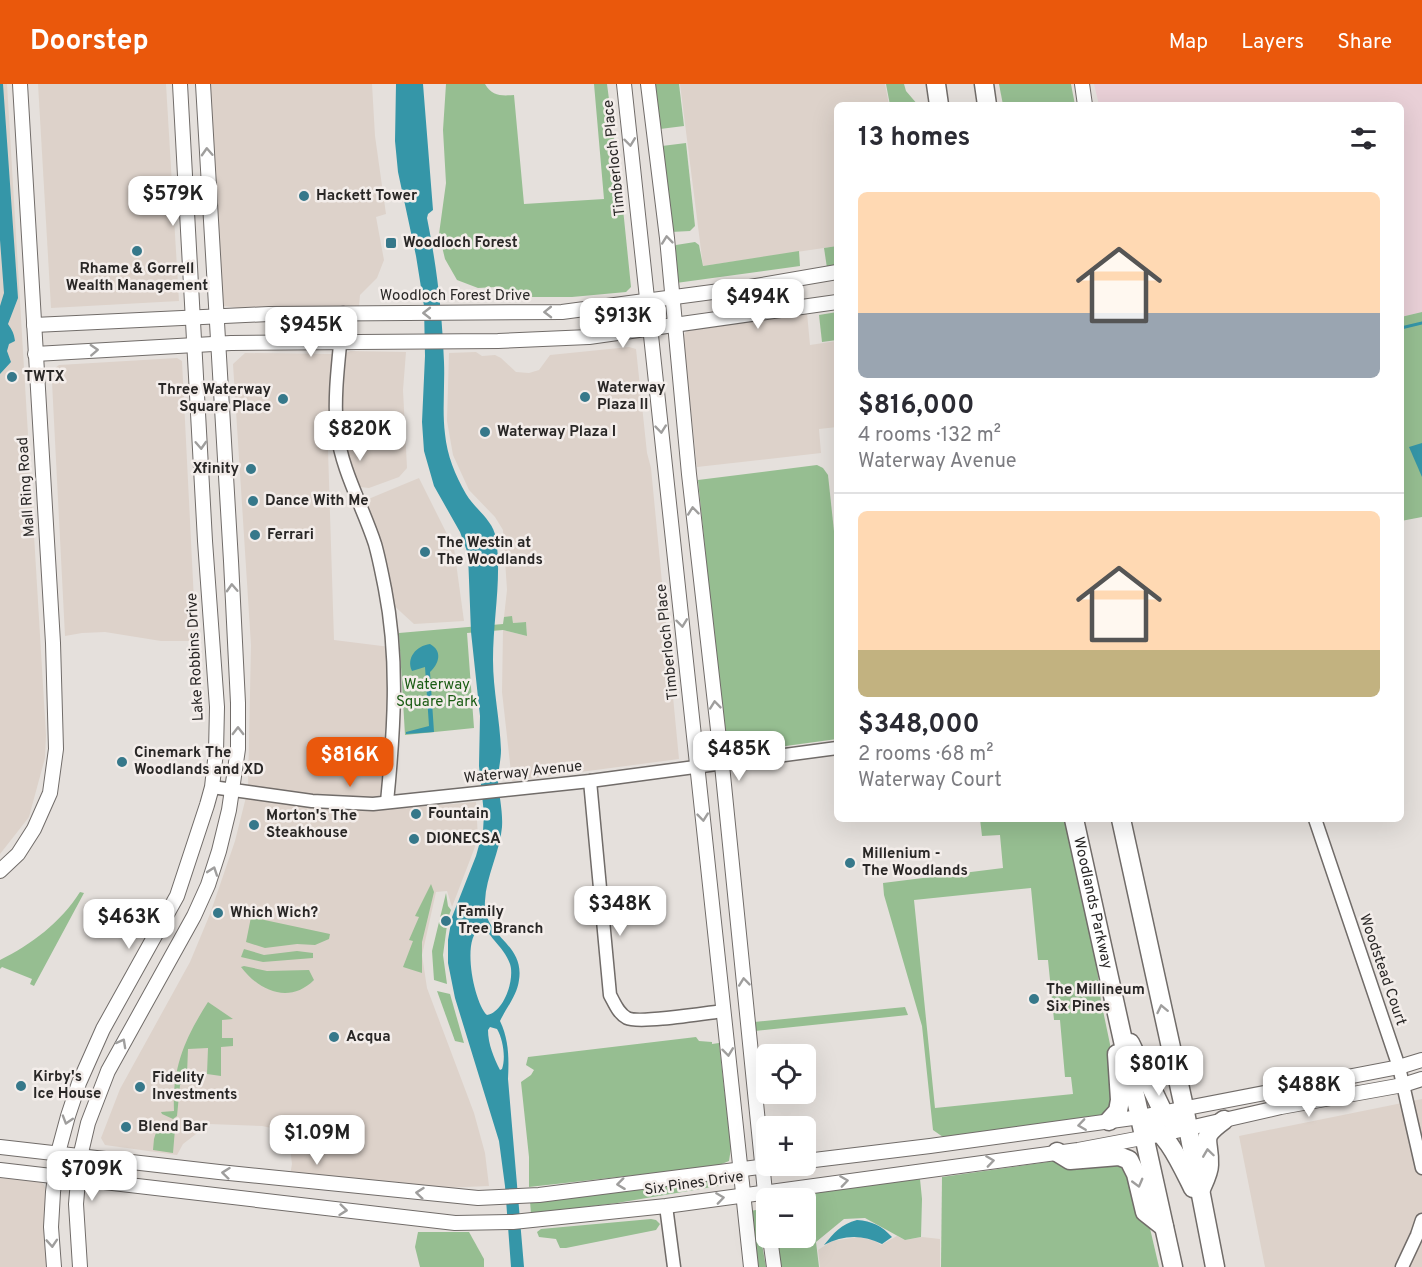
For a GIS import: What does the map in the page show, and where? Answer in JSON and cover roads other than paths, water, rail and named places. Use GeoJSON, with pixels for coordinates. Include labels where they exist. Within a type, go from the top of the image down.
{"type":"FeatureCollection","features":[{"type":"Feature","properties":{"kind":"main road"},"geometry":{"type":"LineString","coordinates":[[936,84],[939,102]]}},
{"type":"Feature","properties":{"kind":"main road"},"geometry":{"type":"LineString","coordinates":[[984,84],[987,102]]}},
{"type":"Feature","properties":{"kind":"main road","name":"Woodlands Parkway"},"geometry":{"type":"LineString","coordinates":[[1075,822],[1173,1267]]}},
{"type":"Feature","properties":{"kind":"main road"},"geometry":{"type":"LineString","coordinates":[[1122,822],[1184,1107],[1215,1267]]}},
{"type":"Feature","properties":{"kind":"main road"},"geometry":{"type":"LineString","coordinates":[[1119,1025],[1138,1057],[1163,1112],[1187,1128]]}},
{"type":"Feature","properties":{"kind":"main road"},"geometry":{"type":"LineString","coordinates":[[1109,1121],[1118,1111],[1120,1100],[1116,1061],[1119,1025]]}},
{"type":"Feature","properties":{"kind":"main road"},"geometry":{"type":"LineString","coordinates":[[1140,1117],[1163,1134],[1201,1200]]}},
{"type":"Feature","properties":{"kind":"main road"},"geometry":{"type":"LineString","coordinates":[[1201,1200],[1210,1167],[1207,1137],[1210,1131],[1224,1120]]}},
{"type":"Feature","properties":{"kind":"main road"},"geometry":{"type":"LineString","coordinates":[[1057,1152],[1070,1160],[1119,1156],[1129,1160],[1136,1174],[1145,1212],[1164,1227]]}},
{"type":"Feature","properties":{"kind":"street","name":"Mall Ring Road"},"geometry":{"type":"LineString","coordinates":[[0,871],[18,854],[34,829],[50,793],[56,749],[53,643],[20,84]]}},
{"type":"Feature","properties":{"kind":"street","name":"Lake Robbins Drive"},"geometry":{"type":"LineString","coordinates":[[54,1267],[51,1227],[54,1177],[68,1116],[93,1049],[177,896],[212,787],[217,737],[180,84]]}},
{"type":"Feature","properties":{"kind":"street"},"geometry":{"type":"LineString","coordinates":[[80,1267],[76,1218],[78,1180],[80,1157],[94,1105],[108,1071],[194,916],[208,885],[222,842],[233,789],[238,729],[235,647],[203,84]]}},
{"type":"Feature","properties":{"kind":"street","name":"Timberloch Place"},"geometry":{"type":"LineString","coordinates":[[624,84],[751,1267]]}},
{"type":"Feature","properties":{"kind":"street"},"geometry":{"type":"LineString","coordinates":[[648,84],[760,1116]]}},
{"type":"Feature","properties":{"kind":"street"},"geometry":{"type":"LineString","coordinates":[[1082,84],[1085,102]]}},
{"type":"Feature","properties":{"kind":"street"},"geometry":{"type":"LineString","coordinates":[[187,199],[209,201]]}},
{"type":"Feature","properties":{"kind":"street","name":"Woodloch Forest Drive"},"geometry":{"type":"LineString","coordinates":[[34,325],[216,315],[562,312],[672,298],[834,272]]}},
{"type":"Feature","properties":{"kind":"street"},"geometry":{"type":"LineString","coordinates":[[35,354],[217,344],[459,342],[588,337],[834,302]]}},
{"type":"Feature","properties":{"kind":"street"},"geometry":{"type":"LineString","coordinates":[[342,313],[336,407],[337,433],[345,465],[375,544],[385,590],[393,650],[394,737],[387,802]]}},
{"type":"Feature","properties":{"kind":"street"},"geometry":{"type":"LineString","coordinates":[[212,649],[235,647]]}},
{"type":"Feature","properties":{"kind":"street","name":"Waterway Avenue"},"geometry":{"type":"LineString","coordinates":[[212,787],[312,801],[387,802],[590,781],[834,748]]}},
{"type":"Feature","properties":{"kind":"street"},"geometry":{"type":"LineString","coordinates":[[590,781],[610,995],[618,1011],[629,1019],[644,1019],[723,1011]]}},
{"type":"Feature","properties":{"kind":"street","name":"Woodstead Court"},"geometry":{"type":"LineString","coordinates":[[1316,822],[1399,1068],[1422,1168]]}},
{"type":"Feature","properties":{"kind":"street"},"geometry":{"type":"LineString","coordinates":[[816,1160],[1140,1117],[1399,1068],[1422,1060]]}},
{"type":"Feature","properties":{"kind":"street","name":"Six Pines Drive"},"geometry":{"type":"LineString","coordinates":[[816,1189],[1163,1134],[1281,1107],[1404,1085],[1422,1079]]}},
{"type":"Feature","properties":{"kind":"street"},"geometry":{"type":"LineString","coordinates":[[930,1146],[932,1169]]}},
{"type":"Feature","properties":{"kind":"street","name":"Six Pines Drive"},"geometry":{"type":"LineString","coordinates":[[0,1147],[478,1198],[539,1195],[756,1167]]}},
{"type":"Feature","properties":{"kind":"street","name":"Six Pines Drive"},"geometry":{"type":"LineString","coordinates":[[0,1170],[479,1223],[666,1206],[744,1194],[756,1196]]}},
{"type":"Feature","properties":{"kind":"street"},"geometry":{"type":"LineString","coordinates":[[285,1203],[287,1179]]}},
{"type":"Feature","properties":{"kind":"street"},"geometry":{"type":"LineString","coordinates":[[666,1206],[674,1267]]}},
{"type":"Feature","properties":{"kind":"street"},"geometry":{"type":"LineString","coordinates":[[1402,1267],[1422,1220]]}},
{"type":"Feature","properties":{"kind":"street"},"geometry":{"type":"LineString","coordinates":[[771,1248],[774,1267]]}},
{"type":"Feature","properties":{"kind":"water"},"geometry":{"type":"Polygon","coordinates":[[[0,84],[3,84],[18,298],[8,324],[15,341],[9,344],[7,351],[11,362],[0,374],[0,306],[4,293],[0,240],[0,84]]]}},
{"type":"Feature","properties":{"kind":"water"},"geometry":{"type":"Polygon","coordinates":[[[396,84],[423,84],[433,210],[427,218],[442,325],[446,442],[452,465],[462,487],[488,520],[494,532],[498,553],[493,660],[501,750],[498,781],[502,827],[485,901],[490,923],[516,957],[519,967],[516,991],[500,1021],[508,1049],[508,1079],[524,1267],[511,1267],[499,1141],[455,998],[448,963],[448,940],[452,917],[476,856],[483,831],[484,814],[479,766],[480,716],[471,632],[468,554],[460,532],[434,486],[424,451],[422,422],[425,356],[424,306],[398,172],[395,141],[396,84]],[[480,929],[474,935],[470,957],[474,985],[482,1008],[487,1015],[493,1013],[503,1002],[511,978],[511,970],[509,961],[501,948],[485,930],[480,929]],[[490,1027],[488,1035],[490,1046],[500,1070],[504,1060],[502,1043],[497,1029],[490,1027]]]}},
{"type":"Feature","properties":{"kind":"water"},"geometry":{"type":"Polygon","coordinates":[[[1422,443],[1422,477],[1409,447],[1422,443]]]}},
{"type":"Feature","properties":{"kind":"water"},"geometry":{"type":"Polygon","coordinates":[[[430,644],[438,654],[436,665],[430,672],[434,732],[406,734],[406,732],[429,726],[425,667],[412,671],[410,662],[411,657],[420,647],[430,644]]]}},
{"type":"Feature","properties":{"kind":"water"},"geometry":{"type":"Polygon","coordinates":[[[857,1220],[876,1225],[892,1237],[882,1244],[853,1237],[838,1239],[824,1245],[842,1227],[857,1220]]]}},
{"type":"Feature","properties":{"kind":"waterway"},"geometry":{"type":"LineString","coordinates":[[1404,327],[1422,323]]}},
{"type":"Feature","properties":{"kind":"place","name":"Hackett Tower"},"geometry":{"type":"Point","coordinates":[304,196]}},
{"type":"Feature","properties":{"kind":"place","name":"Woodloch Forest"},"geometry":{"type":"Point","coordinates":[391,243]}},
{"type":"Feature","properties":{"kind":"place","name":"Rhame & Gorrell Wealth Management"},"geometry":{"type":"Point","coordinates":[137,251]}},
{"type":"Feature","properties":{"kind":"place","name":"TWTX"},"geometry":{"type":"Point","coordinates":[12,377]}},
{"type":"Feature","properties":{"kind":"place","name":"Waterway Plaza II"},"geometry":{"type":"Point","coordinates":[585,397]}},
{"type":"Feature","properties":{"kind":"place","name":"Three Waterway Square Place"},"geometry":{"type":"Point","coordinates":[283,399]}},
{"type":"Feature","properties":{"kind":"place","name":"Waterway Plaza I"},"geometry":{"type":"Point","coordinates":[485,432]}},
{"type":"Feature","properties":{"kind":"place","name":"Xfinity"},"geometry":{"type":"Point","coordinates":[251,469]}},
{"type":"Feature","properties":{"kind":"place","name":"Dance With Me"},"geometry":{"type":"Point","coordinates":[253,501]}},
{"type":"Feature","properties":{"kind":"place","name":"Ferrari"},"geometry":{"type":"Point","coordinates":[255,535]}},
{"type":"Feature","properties":{"kind":"place","name":"The Westin at The Woodlands"},"geometry":{"type":"Point","coordinates":[425,552]}},
{"type":"Feature","properties":{"kind":"place","name":"Cinemark The Woodlands and XD"},"geometry":{"type":"Point","coordinates":[122,762]}},
{"type":"Feature","properties":{"kind":"place","name":"Fountain"},"geometry":{"type":"Point","coordinates":[416,814]}},
{"type":"Feature","properties":{"kind":"place","name":"Morton's The Steakhouse"},"geometry":{"type":"Point","coordinates":[254,825]}},
{"type":"Feature","properties":{"kind":"place","name":"DIONECSA"},"geometry":{"type":"Point","coordinates":[414,839]}},
{"type":"Feature","properties":{"kind":"place","name":"Millenium - The Woodlands"},"geometry":{"type":"Point","coordinates":[850,863]}},
{"type":"Feature","properties":{"kind":"place","name":"Which Wich?"},"geometry":{"type":"Point","coordinates":[218,913]}},
{"type":"Feature","properties":{"kind":"place","name":"Family Tree Branch"},"geometry":{"type":"Point","coordinates":[446,921]}},
{"type":"Feature","properties":{"kind":"place","name":"The Millineum Six Pines"},"geometry":{"type":"Point","coordinates":[1034,999]}},
{"type":"Feature","properties":{"kind":"place","name":"Acqua"},"geometry":{"type":"Point","coordinates":[334,1037]}},
{"type":"Feature","properties":{"kind":"place","name":"Kirby's Ice House"},"geometry":{"type":"Point","coordinates":[21,1086]}},
{"type":"Feature","properties":{"kind":"place","name":"Fidelity Investments"},"geometry":{"type":"Point","coordinates":[140,1087]}},
{"type":"Feature","properties":{"kind":"place","name":"Blend Bar"},"geometry":{"type":"Point","coordinates":[126,1127]}},
{"type":"Feature","properties":{"kind":"park label","name":"Waterway Square Park"},"geometry":{"type":"Point","coordinates":[437,694]}}]}
